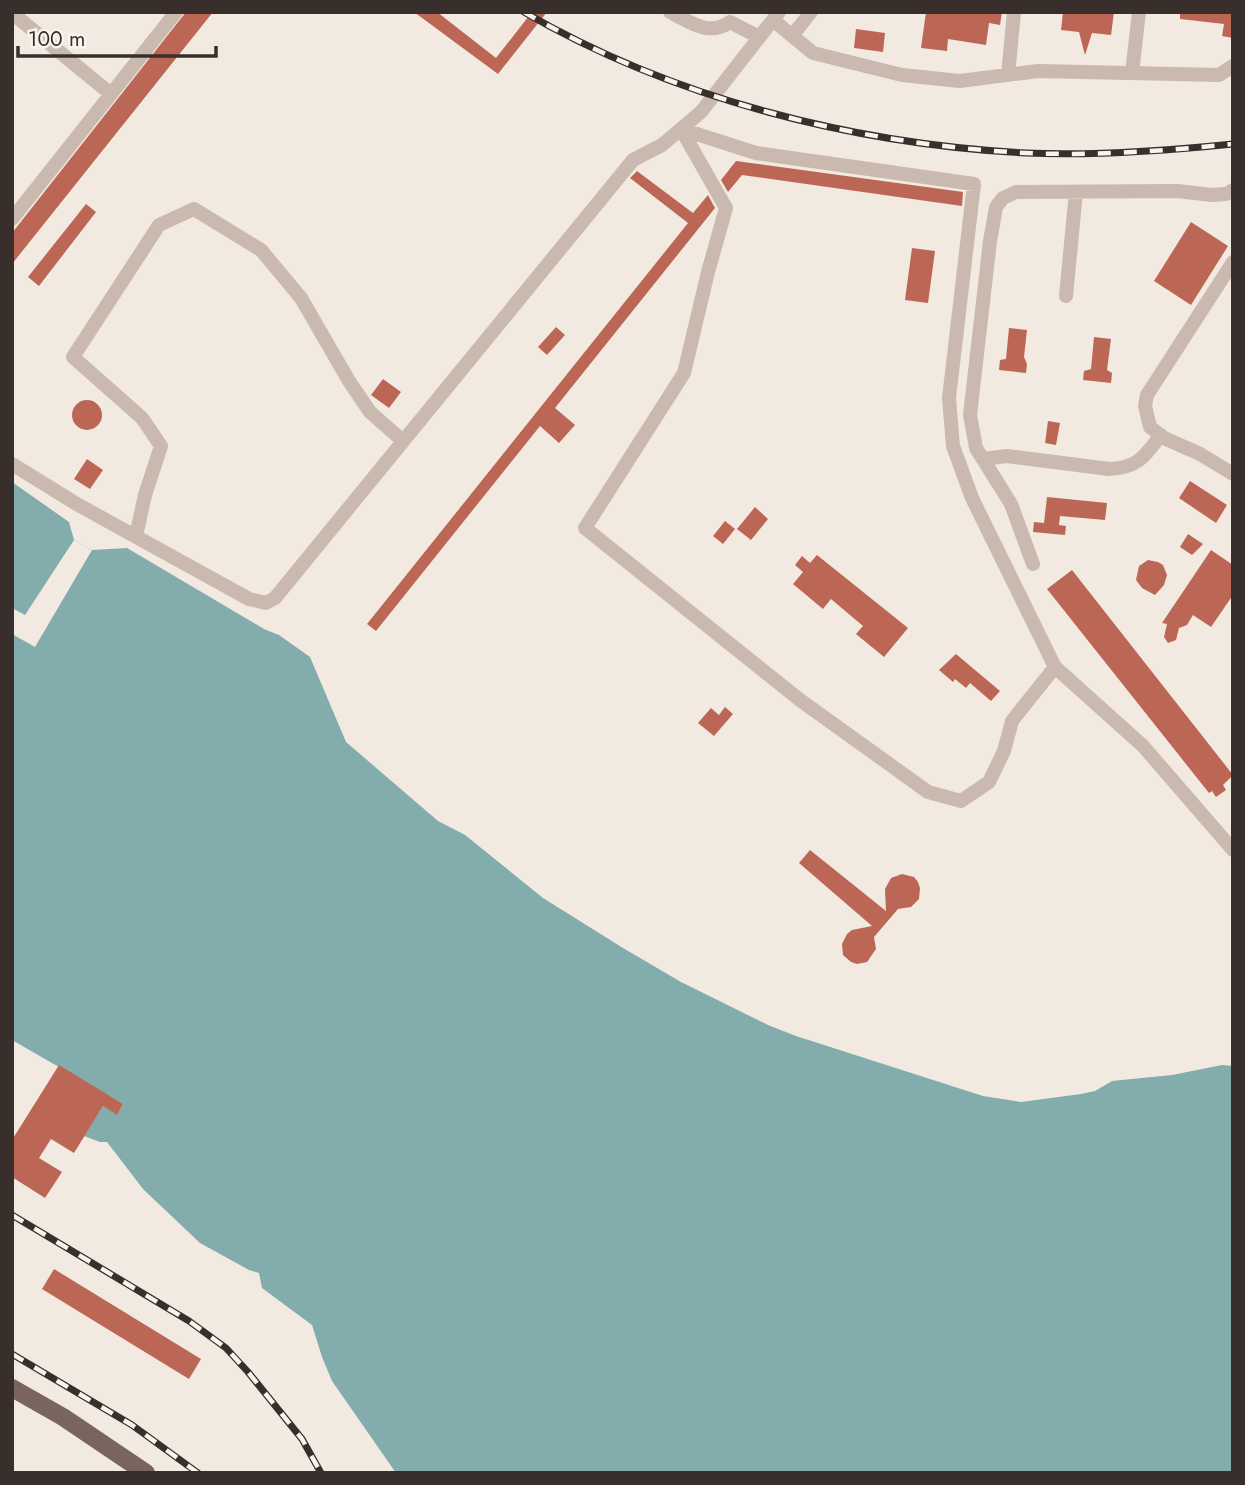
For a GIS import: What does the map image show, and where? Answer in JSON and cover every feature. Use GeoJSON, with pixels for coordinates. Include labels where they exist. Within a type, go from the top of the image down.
{"type":"FeatureCollection","features":[{"type":"Feature","properties":{"kind":"main road"},"geometry":{"type":"LineString","coordinates":[[12,1388],[63,1417],[146,1473]]}},
{"type":"Feature","properties":{"kind":"street"},"geometry":{"type":"LineString","coordinates":[[12,219],[176,12]]}},
{"type":"Feature","properties":{"kind":"street"},"geometry":{"type":"LineString","coordinates":[[670,12],[701,28],[715,30],[734,17],[759,37]]}},
{"type":"Feature","properties":{"kind":"street"},"geometry":{"type":"LineString","coordinates":[[792,36],[811,12]]}},
{"type":"Feature","properties":{"kind":"street"},"geometry":{"type":"LineString","coordinates":[[1007,75],[1014,12]]}},
{"type":"Feature","properties":{"kind":"street"},"geometry":{"type":"LineString","coordinates":[[1132,73],[1139,12]]}},
{"type":"Feature","properties":{"kind":"street"},"geometry":{"type":"LineString","coordinates":[[12,13],[111,94]]}},
{"type":"Feature","properties":{"kind":"street"},"geometry":{"type":"LineString","coordinates":[[12,464],[75,503],[248,599],[266,603],[275,598],[633,160],[662,145],[701,112],[776,16],[792,36],[813,53],[902,75],[960,81],[1038,71],[1219,75],[1233,66]]}},
{"type":"Feature","properties":{"kind":"street"},"geometry":{"type":"LineString","coordinates":[[681,129],[726,208],[684,373],[585,528],[800,700],[928,792],[961,802],[989,782],[1004,751],[1012,721],[1055,667]]}},
{"type":"Feature","properties":{"kind":"street"},"geometry":{"type":"LineString","coordinates":[[681,129],[756,153],[974,184],[949,398],[953,446],[972,498],[1055,667],[1143,746],[1233,850]]}},
{"type":"Feature","properties":{"kind":"street"},"geometry":{"type":"LineString","coordinates":[[1033,564],[1011,505],[976,448],[970,415],[996,207],[1003,198],[1016,192],[1177,191],[1212,195],[1226,194],[1233,190]]}},
{"type":"Feature","properties":{"kind":"street"},"geometry":{"type":"LineString","coordinates":[[1066,296],[1076,192]]}},
{"type":"Feature","properties":{"kind":"street"},"geometry":{"type":"LineString","coordinates":[[136,537],[145,495],[161,446],[142,418],[73,358],[159,225],[194,209],[261,250],[301,298],[370,412],[403,441]]}},
{"type":"Feature","properties":{"kind":"street"},"geometry":{"type":"LineString","coordinates":[[1233,262],[1147,395],[1146,406],[1150,427],[1233,474]]}},
{"type":"Feature","properties":{"kind":"street"},"geometry":{"type":"LineString","coordinates":[[983,459],[1007,456],[1124,469],[1142,460],[1161,435]]}},
{"type":"Feature","properties":{"kind":"water"},"geometry":{"type":"Polygon","coordinates":[[[12,482],[69,522],[74,540],[92,550],[127,548],[264,629],[279,635],[310,657],[346,742],[438,821],[465,835],[543,898],[623,948],[681,982],[768,1025],[983,1096],[1021,1102],[1095,1091],[1112,1081],[1172,1075],[1222,1065],[1233,1066],[1233,1473],[396,1473],[332,1381],[312,1325],[262,1288],[259,1273],[200,1243],[143,1189],[107,1142],[84,1136],[103,1106],[117,1114],[123,1104],[12,1040],[12,482]]]}},
{"type":"Feature","properties":{"kind":"pier"},"geometry":{"type":"Polygon","coordinates":[[[74,540],[92,550],[35,647],[12,634],[12,608],[25,615],[74,540]]]}},
{"type":"Feature","properties":{"kind":"building"},"geometry":{"type":"Polygon","coordinates":[[[186,12],[213,12],[12,264],[12,233],[186,12]]]}},
{"type":"Feature","properties":{"kind":"building"},"geometry":{"type":"Polygon","coordinates":[[[414,12],[437,12],[496,58],[532,12],[547,12],[498,74],[414,12]]]}},
{"type":"Feature","properties":{"kind":"building"},"geometry":{"type":"Polygon","coordinates":[[[926,12],[1002,12],[1000,25],[989,23],[986,45],[948,39],[947,51],[921,48],[926,12]]]}},
{"type":"Feature","properties":{"kind":"building"},"geometry":{"type":"Polygon","coordinates":[[[1063,12],[1114,12],[1111,35],[1092,33],[1085,55],[1079,32],[1061,30],[1063,12]]]}},
{"type":"Feature","properties":{"kind":"building"},"geometry":{"type":"Polygon","coordinates":[[[1180,12],[1233,12],[1233,38],[1222,36],[1224,24],[1180,19],[1180,12]]]}},
{"type":"Feature","properties":{"kind":"building"},"geometry":{"type":"Polygon","coordinates":[[[856,29],[885,33],[883,52],[854,48],[856,29]]]}},
{"type":"Feature","properties":{"kind":"building"},"geometry":{"type":"Polygon","coordinates":[[[736,161],[963,192],[962,206],[742,175],[728,192],[721,180],[736,161]]]}},
{"type":"Feature","properties":{"kind":"building"},"geometry":{"type":"Polygon","coordinates":[[[637,171],[693,213],[708,195],[715,208],[555,408],[575,425],[559,443],[540,426],[376,631],[367,624],[688,223],[630,178],[637,171]]]}},
{"type":"Feature","properties":{"kind":"building"},"geometry":{"type":"Polygon","coordinates":[[[86,204],[96,212],[39,286],[28,277],[86,204]]]}},
{"type":"Feature","properties":{"kind":"building"},"geometry":{"type":"Polygon","coordinates":[[[1191,222],[1228,246],[1191,305],[1154,281],[1191,222]]]}},
{"type":"Feature","properties":{"kind":"building"},"geometry":{"type":"Polygon","coordinates":[[[912,248],[935,251],[928,303],[905,300],[912,248]]]}},
{"type":"Feature","properties":{"kind":"building"},"geometry":{"type":"Polygon","coordinates":[[[556,327],[565,335],[547,355],[538,347],[556,327]]]}},
{"type":"Feature","properties":{"kind":"building"},"geometry":{"type":"Polygon","coordinates":[[[1009,328],[1027,330],[1024,357],[1027,364],[1026,373],[999,370],[1000,360],[1006,359],[1009,328]]]}},
{"type":"Feature","properties":{"kind":"building"},"geometry":{"type":"Polygon","coordinates":[[[1094,337],[1111,339],[1107,370],[1112,373],[1111,383],[1083,380],[1084,371],[1091,369],[1094,337]]]}},
{"type":"Feature","properties":{"kind":"building"},"geometry":{"type":"Polygon","coordinates":[[[383,379],[401,392],[389,408],[371,395],[383,379]]]}},
{"type":"Feature","properties":{"kind":"building"},"geometry":{"type":"Polygon","coordinates":[[[87,400],[98,404],[102,415],[98,426],[87,430],[76,426],[72,415],[76,404],[87,400]]]}},
{"type":"Feature","properties":{"kind":"building"},"geometry":{"type":"Polygon","coordinates":[[[1048,421],[1060,423],[1056,445],[1045,443],[1048,421]]]}},
{"type":"Feature","properties":{"kind":"building"},"geometry":{"type":"Polygon","coordinates":[[[87,459],[103,470],[90,489],[74,479],[87,459]]]}},
{"type":"Feature","properties":{"kind":"building"},"geometry":{"type":"Polygon","coordinates":[[[1190,481],[1227,505],[1216,523],[1179,498],[1190,481]]]}},
{"type":"Feature","properties":{"kind":"building"},"geometry":{"type":"Polygon","coordinates":[[[1047,497],[1107,503],[1105,520],[1060,516],[1059,525],[1066,526],[1065,535],[1033,532],[1034,522],[1044,523],[1047,497]]]}},
{"type":"Feature","properties":{"kind":"building"},"geometry":{"type":"Polygon","coordinates":[[[755,507],[768,519],[751,540],[737,529],[755,507]]]}},
{"type":"Feature","properties":{"kind":"building"},"geometry":{"type":"Polygon","coordinates":[[[725,521],[735,529],[723,544],[713,536],[725,521]]]}},
{"type":"Feature","properties":{"kind":"building"},"geometry":{"type":"Polygon","coordinates":[[[1188,534],[1203,544],[1192,555],[1180,547],[1188,534]]]}},
{"type":"Feature","properties":{"kind":"building"},"geometry":{"type":"Polygon","coordinates":[[[1211,550],[1233,565],[1233,595],[1211,627],[1193,615],[1187,625],[1179,628],[1176,640],[1168,643],[1164,637],[1167,624],[1162,623],[1211,550]]]}},
{"type":"Feature","properties":{"kind":"building"},"geometry":{"type":"Polygon","coordinates":[[[817,555],[908,628],[884,657],[856,634],[863,626],[831,599],[823,609],[793,584],[803,572],[795,565],[802,556],[810,563],[817,555]]]}},
{"type":"Feature","properties":{"kind":"building"},"geometry":{"type":"Polygon","coordinates":[[[1148,560],[1163,565],[1167,575],[1164,585],[1155,595],[1142,588],[1136,580],[1139,566],[1148,560]]]}},
{"type":"Feature","properties":{"kind":"building"},"geometry":{"type":"Polygon","coordinates":[[[1072,570],[1233,775],[1223,785],[1226,790],[1216,797],[1212,791],[1209,793],[1047,589],[1072,570]]]}},
{"type":"Feature","properties":{"kind":"building"},"geometry":{"type":"Polygon","coordinates":[[[956,654],[1000,691],[991,701],[970,683],[966,688],[955,679],[953,682],[939,670],[956,654]]]}},
{"type":"Feature","properties":{"kind":"building"},"geometry":{"type":"Polygon","coordinates":[[[725,707],[733,714],[714,736],[698,723],[711,708],[719,715],[725,707]]]}},
{"type":"Feature","properties":{"kind":"building"},"geometry":{"type":"Polygon","coordinates":[[[810,850],[886,911],[885,889],[891,878],[902,874],[914,877],[918,882],[919,899],[911,907],[898,909],[874,937],[876,949],[867,962],[851,962],[843,955],[842,944],[852,930],[872,926],[799,863],[810,850]]]}},
{"type":"Feature","properties":{"kind":"building"},"geometry":{"type":"Polygon","coordinates":[[[59,1065],[123,1104],[117,1115],[103,1106],[74,1153],[51,1139],[39,1158],[62,1172],[45,1198],[12,1177],[12,1140],[59,1065]]]}},
{"type":"Feature","properties":{"kind":"building"},"geometry":{"type":"Polygon","coordinates":[[[54,1269],[201,1359],[189,1379],[42,1289],[54,1269]]]}},
{"type":"Feature","properties":{"kind":"railway"},"geometry":{"type":"LineString","coordinates":[[524,12],[582,43],[703,92],[767,112],[831,127],[961,148],[1026,153],[1129,152],[1233,144]]}},
{"type":"Feature","properties":{"kind":"railway"},"geometry":{"type":"LineString","coordinates":[[12,1215],[189,1321],[226,1348],[302,1439],[321,1473]]}},
{"type":"Feature","properties":{"kind":"railway"},"geometry":{"type":"LineString","coordinates":[[12,1354],[132,1425],[198,1473]]}}]}
